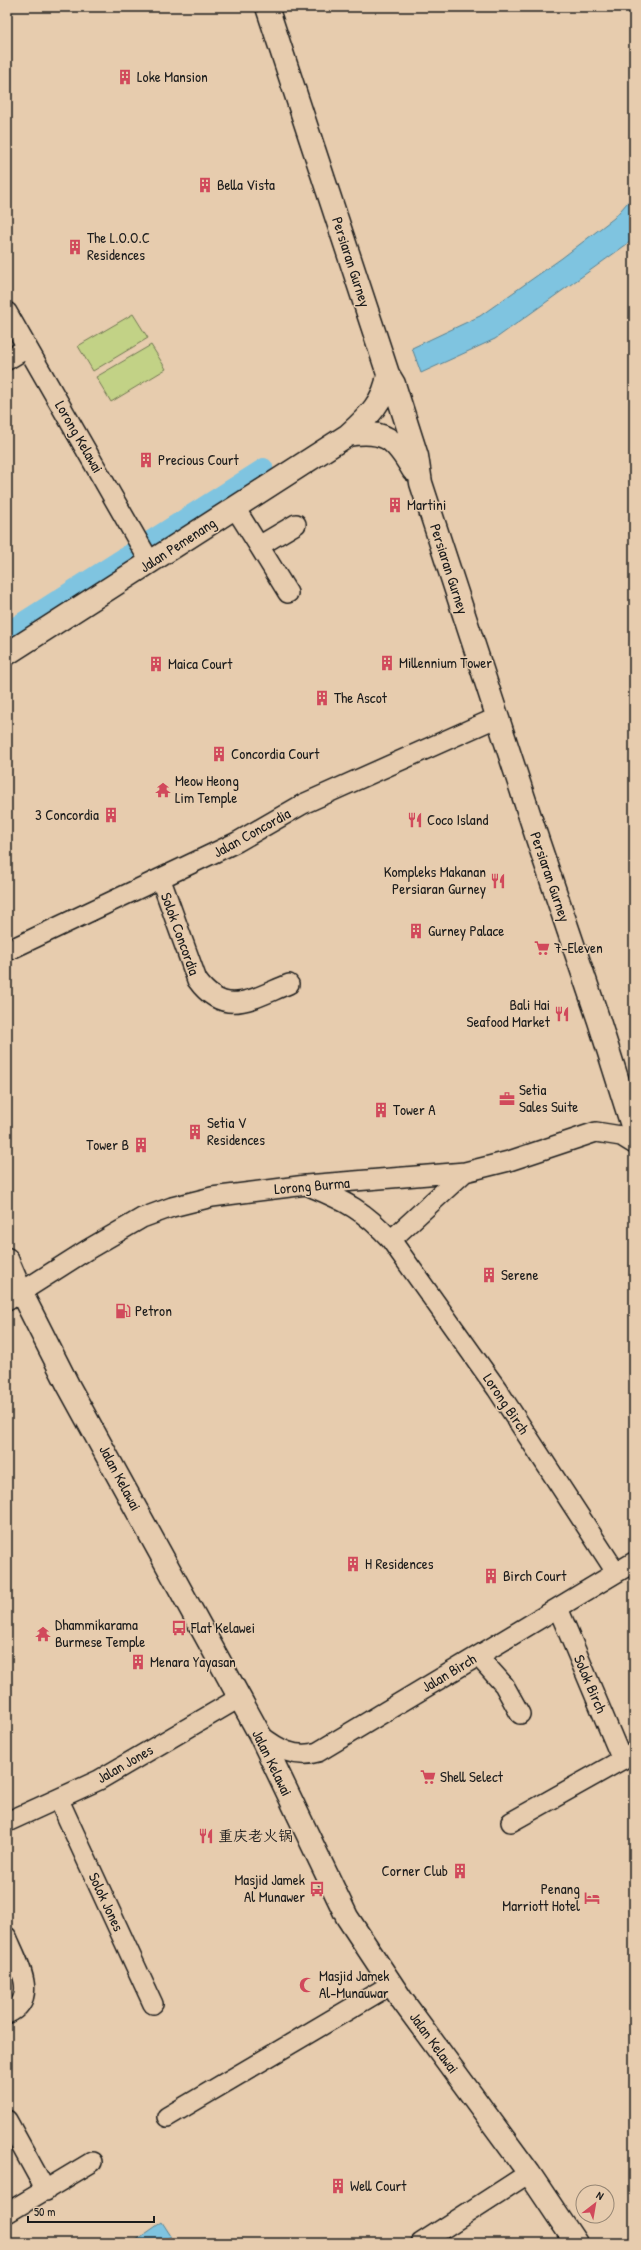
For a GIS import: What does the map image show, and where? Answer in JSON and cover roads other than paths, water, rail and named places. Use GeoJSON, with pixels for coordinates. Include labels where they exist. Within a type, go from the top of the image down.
{"type":"FeatureCollection","features":[{"type":"Feature","properties":{"kind":"main road","name":"Persiaran Gurney"},"geometry":{"type":"LineString","coordinates":[[267,7],[388,374],[394,384],[418,456],[421,483],[599,1021],[634,1132]]}},
{"type":"Feature","properties":{"kind":"main road","name":"Jalan Pemenang"},"geometry":{"type":"LineString","coordinates":[[7,654],[143,549],[235,508],[348,435],[374,410],[386,388],[388,374]]}},
{"type":"Feature","properties":{"kind":"main road","name":"Jalan Pemenang"},"geometry":{"type":"LineString","coordinates":[[348,435],[375,433],[388,437],[402,450],[421,483]]}},
{"type":"Feature","properties":{"kind":"main road","name":"Jalan Kelawai"},"geometry":{"type":"LineString","coordinates":[[7,1259],[14,1296],[68,1385],[260,1735],[347,1917],[392,1984],[529,2173],[576,2243]]}},
{"type":"Feature","properties":{"kind":"street","name":"Lorong Kelawai"},"geometry":{"type":"LineString","coordinates":[[7,312],[143,549]]}},
{"type":"Feature","properties":{"kind":"street"},"geometry":{"type":"LineString","coordinates":[[7,360],[28,348]]}},
{"type":"Feature","properties":{"kind":"street"},"geometry":{"type":"LineString","coordinates":[[235,508],[288,593]]}},
{"type":"Feature","properties":{"kind":"street"},"geometry":{"type":"LineString","coordinates":[[259,546],[296,524]]}},
{"type":"Feature","properties":{"kind":"street","name":"Jalan Concordia"},"geometry":{"type":"LineString","coordinates":[[7,951],[161,880],[237,842],[303,804],[498,717]]}},
{"type":"Feature","properties":{"kind":"street","name":"Solok Concordia"},"geometry":{"type":"LineString","coordinates":[[161,880],[197,980],[206,993],[216,999],[243,1002],[289,984]]}},
{"type":"Feature","properties":{"kind":"street","name":"Lorong Burma"},"geometry":{"type":"LineString","coordinates":[[14,1296],[142,1218],[172,1207],[212,1197],[306,1185],[465,1172],[509,1161],[596,1132],[621,1136],[634,1144]]}},
{"type":"Feature","properties":{"kind":"street"},"geometry":{"type":"LineString","coordinates":[[391,1240],[465,1172]]}},
{"type":"Feature","properties":{"kind":"street","name":"Lorong Birch"},"geometry":{"type":"LineString","coordinates":[[306,1185],[347,1202],[377,1225],[391,1240],[497,1389],[616,1572]]}},
{"type":"Feature","properties":{"kind":"street","name":"Jalan Birch"},"geometry":{"type":"LineString","coordinates":[[260,1735],[273,1745],[291,1754],[303,1755],[318,1752],[634,1562]]}},
{"type":"Feature","properties":{"kind":"street","name":"Solok Birch"},"geometry":{"type":"LineString","coordinates":[[511,1822],[628,1757],[558,1608]]}},
{"type":"Feature","properties":{"kind":"street"},"geometry":{"type":"LineString","coordinates":[[478,1656],[504,1685],[520,1714]]}},
{"type":"Feature","properties":{"kind":"street","name":"Jalan Jones"},"geometry":{"type":"LineString","coordinates":[[7,1822],[99,1780],[239,1698]]}},
{"type":"Feature","properties":{"kind":"street","name":"Solok Jones"},"geometry":{"type":"LineString","coordinates":[[58,1800],[152,2004]]}},
{"type":"Feature","properties":{"kind":"street"},"geometry":{"type":"LineString","coordinates":[[7,1937],[25,1982],[26,1990],[19,2006],[7,2014]]}},
{"type":"Feature","properties":{"kind":"street"},"geometry":{"type":"LineString","coordinates":[[167,2117],[392,1984]]}},
{"type":"Feature","properties":{"kind":"street"},"geometry":{"type":"LineString","coordinates":[[7,2120],[46,2191]]}},
{"type":"Feature","properties":{"kind":"street"},"geometry":{"type":"LineString","coordinates":[[7,2213],[46,2191],[92,2162]]}},
{"type":"Feature","properties":{"kind":"street"},"geometry":{"type":"LineString","coordinates":[[421,2243],[529,2173]]}},
{"type":"Feature","properties":{"kind":"water"},"geometry":{"type":"Polygon","coordinates":[[[634,195],[634,239],[495,339],[421,373],[412,348],[480,316],[562,258],[614,218],[634,195]]]}},
{"type":"Feature","properties":{"kind":"water"},"geometry":{"type":"Polygon","coordinates":[[[162,2222],[171,2236],[160,2243],[132,2243],[162,2222]]]}},
{"type":"Feature","properties":{"kind":"waterway"},"geometry":{"type":"LineString","coordinates":[[7,631],[264,467]]}},
{"type":"Feature","properties":{"kind":"place","name":"Loke Mansion"},"geometry":{"type":"Point","coordinates":[125,77]}},
{"type":"Feature","properties":{"kind":"place","name":"Bella Vista"},"geometry":{"type":"Point","coordinates":[205,185]}},
{"type":"Feature","properties":{"kind":"place","name":"The L.O.O.C Residences"},"geometry":{"type":"Point","coordinates":[75,247]}},
{"type":"Feature","properties":{"kind":"place","name":"Precious Court"},"geometry":{"type":"Point","coordinates":[146,460]}},
{"type":"Feature","properties":{"kind":"place","name":"Martini"},"geometry":{"type":"Point","coordinates":[395,505]}},
{"type":"Feature","properties":{"kind":"place","name":"Millennium Tower"},"geometry":{"type":"Point","coordinates":[387,663]}},
{"type":"Feature","properties":{"kind":"place","name":"Maica Court"},"geometry":{"type":"Point","coordinates":[156,664]}},
{"type":"Feature","properties":{"kind":"place","name":"The Ascot"},"geometry":{"type":"Point","coordinates":[322,698]}},
{"type":"Feature","properties":{"kind":"place","name":"Concordia Court"},"geometry":{"type":"Point","coordinates":[219,754]}},
{"type":"Feature","properties":{"kind":"place","name":"Meow Heong Lim Temple"},"geometry":{"type":"Point","coordinates":[163,790]}},
{"type":"Feature","properties":{"kind":"place","name":"3 Concordia"},"geometry":{"type":"Point","coordinates":[111,815]}},
{"type":"Feature","properties":{"kind":"place","name":"Coco Island"},"geometry":{"type":"Point","coordinates":[415,820]}},
{"type":"Feature","properties":{"kind":"place","name":"Kompleks Makanan Persiaran Gurney"},"geometry":{"type":"Point","coordinates":[498,881]}},
{"type":"Feature","properties":{"kind":"place","name":"Gurney Palace"},"geometry":{"type":"Point","coordinates":[416,931]}},
{"type":"Feature","properties":{"kind":"place","name":"7-Eleven"},"geometry":{"type":"Point","coordinates":[542,948]}},
{"type":"Feature","properties":{"kind":"place","name":"Bali Hai Seafood Market"},"geometry":{"type":"Point","coordinates":[562,1014]}},
{"type":"Feature","properties":{"kind":"place","name":"Setia Sales Suite"},"geometry":{"type":"Point","coordinates":[507,1099]}},
{"type":"Feature","properties":{"kind":"place","name":"Tower A"},"geometry":{"type":"Point","coordinates":[381,1110]}},
{"type":"Feature","properties":{"kind":"place","name":"Setia V Residences"},"geometry":{"type":"Point","coordinates":[195,1132]}},
{"type":"Feature","properties":{"kind":"place","name":"Tower B"},"geometry":{"type":"Point","coordinates":[141,1145]}},
{"type":"Feature","properties":{"kind":"place","name":"Serene"},"geometry":{"type":"Point","coordinates":[489,1275]}},
{"type":"Feature","properties":{"kind":"place","name":"Petron"},"geometry":{"type":"Point","coordinates":[123,1311]}},
{"type":"Feature","properties":{"kind":"place","name":"H Residences"},"geometry":{"type":"Point","coordinates":[353,1564]}},
{"type":"Feature","properties":{"kind":"place","name":"Birch Court"},"geometry":{"type":"Point","coordinates":[491,1576]}},
{"type":"Feature","properties":{"kind":"place","name":"Flat Kelawei"},"geometry":{"type":"Point","coordinates":[179,1628]}},
{"type":"Feature","properties":{"kind":"place","name":"Dhammikarama Burmese Temple"},"geometry":{"type":"Point","coordinates":[43,1634]}},
{"type":"Feature","properties":{"kind":"place","name":"Menara Yayasan"},"geometry":{"type":"Point","coordinates":[138,1662]}},
{"type":"Feature","properties":{"kind":"place","name":"Shell Select"},"geometry":{"type":"Point","coordinates":[428,1777]}},
{"type":"Feature","properties":{"kind":"place","name":"重庆老火锅"},"geometry":{"type":"Point","coordinates":[206,1836]}},
{"type":"Feature","properties":{"kind":"place","name":"Corner Club"},"geometry":{"type":"Point","coordinates":[460,1871]}},
{"type":"Feature","properties":{"kind":"place","name":"Masjid Jamek Al Munawer"},"geometry":{"type":"Point","coordinates":[317,1889]}},
{"type":"Feature","properties":{"kind":"place","name":"Penang Marriott Hotel"},"geometry":{"type":"Point","coordinates":[592,1898]}},
{"type":"Feature","properties":{"kind":"place","name":"Masjid Jamek Al-Munauwar"},"geometry":{"type":"Point","coordinates":[307,1985]}},
{"type":"Feature","properties":{"kind":"place","name":"Well Court"},"geometry":{"type":"Point","coordinates":[338,2186]}}]}
